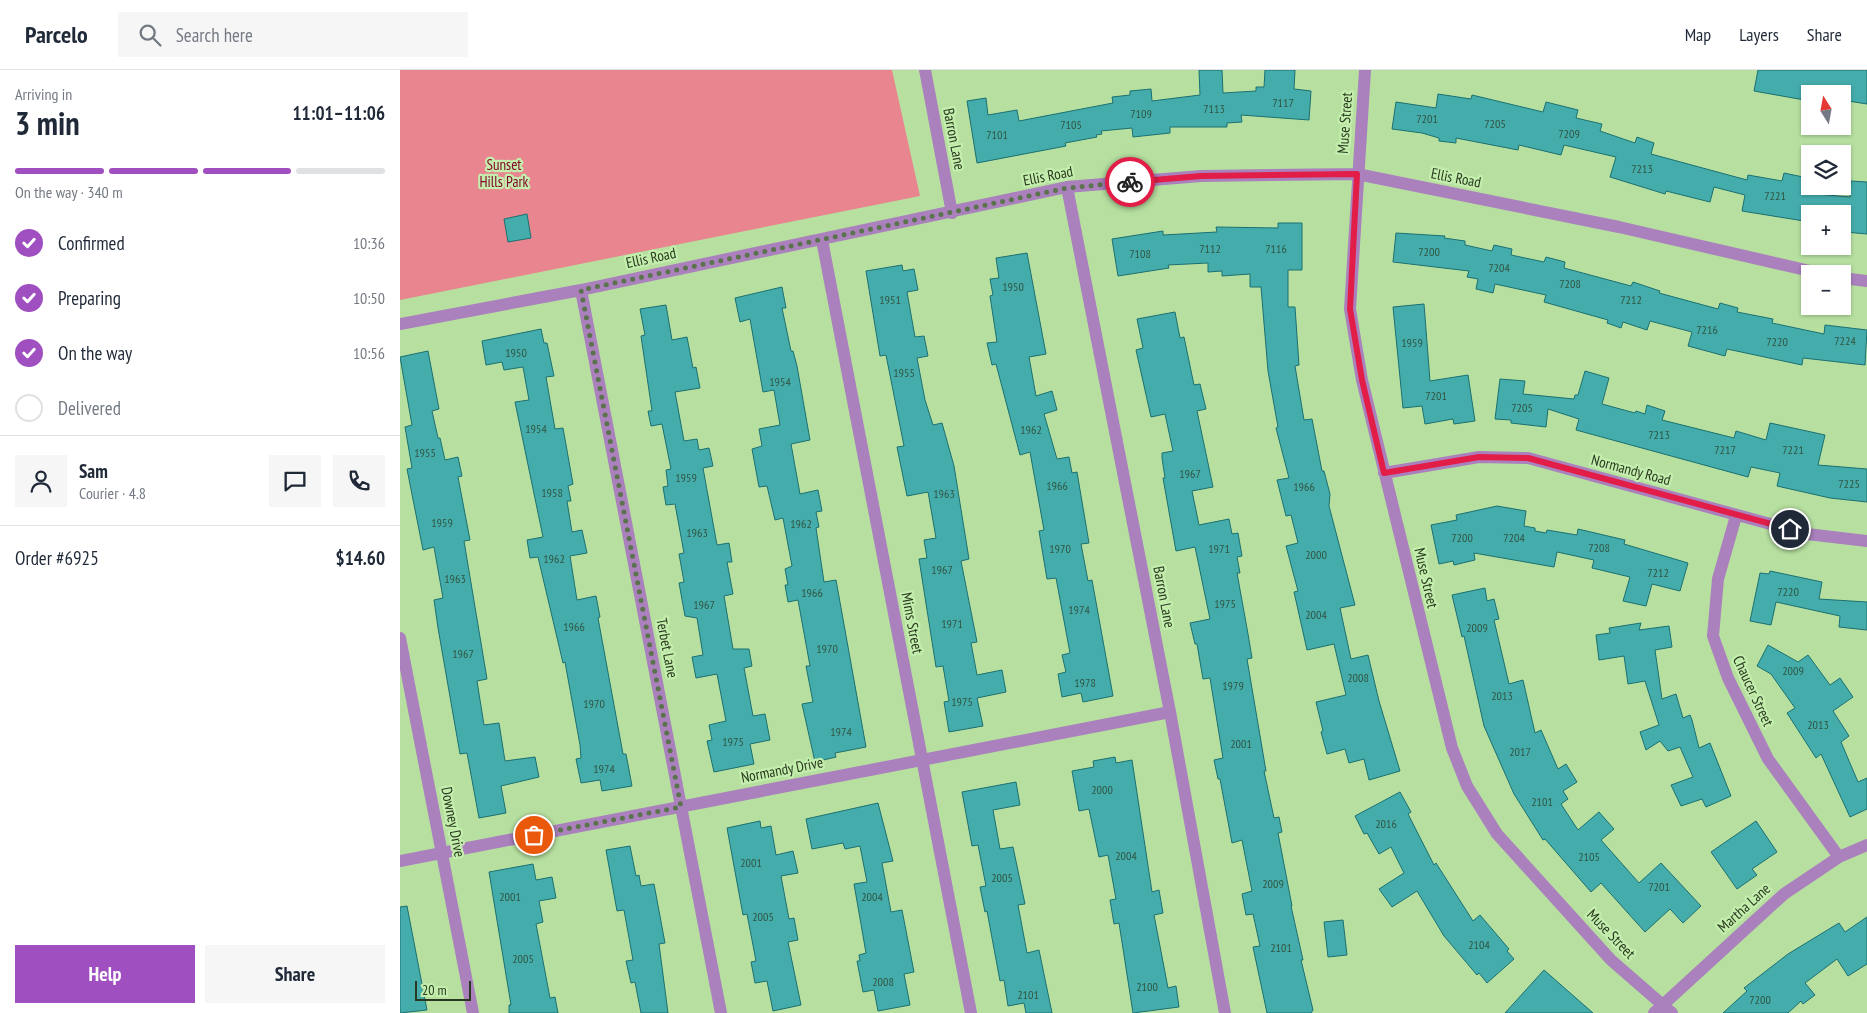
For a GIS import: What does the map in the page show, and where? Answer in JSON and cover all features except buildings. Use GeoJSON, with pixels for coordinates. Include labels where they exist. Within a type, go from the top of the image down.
{"type":"FeatureCollection","features":[{"type":"Feature","properties":{"kind":"street","name":"Barron Lane"},"geometry":{"type":"LineString","coordinates":[[925,70],[952,213]]}},
{"type":"Feature","properties":{"kind":"street","name":"Muse Street"},"geometry":{"type":"LineString","coordinates":[[1365,70],[1350,309],[1362,380],[1441,710],[1452,748],[1468,786],[1497,834],[1611,960],[1663,1010]]}},
{"type":"Feature","properties":{"kind":"street","name":"Ellis Road"},"geometry":{"type":"LineString","coordinates":[[400,324],[581,290],[1067,188],[1201,176],[1357,174],[1619,227],[1801,269]]}},
{"type":"Feature","properties":{"kind":"street","name":"Barron Lane"},"geometry":{"type":"LineString","coordinates":[[1067,188],[1170,712],[1225,1013]]}},
{"type":"Feature","properties":{"kind":"street","name":"Mims Street"},"geometry":{"type":"LineString","coordinates":[[822,240],[971,1013]]}},
{"type":"Feature","properties":{"kind":"street"},"geometry":{"type":"LineString","coordinates":[[1851,279],[1867,281]]}},
{"type":"Feature","properties":{"kind":"street","name":"Terbet Lane"},"geometry":{"type":"LineString","coordinates":[[581,290],[721,1013]]}},
{"type":"Feature","properties":{"kind":"street","name":"Normandy Road"},"geometry":{"type":"LineString","coordinates":[[1384,473],[1479,457],[1528,458],[1807,534],[1867,541]]}},
{"type":"Feature","properties":{"kind":"street","name":"Chaucer Street"},"geometry":{"type":"LineString","coordinates":[[1736,516],[1718,579],[1713,636],[1728,678],[1768,759],[1840,857]]}},
{"type":"Feature","properties":{"kind":"street","name":"Downey Drive"},"geometry":{"type":"LineString","coordinates":[[400,638],[473,1013]]}},
{"type":"Feature","properties":{"kind":"street","name":"Normandy Drive"},"geometry":{"type":"LineString","coordinates":[[400,861],[1170,712]]}},
{"type":"Feature","properties":{"kind":"street","name":"Martha Lane"},"geometry":{"type":"LineString","coordinates":[[1663,1010],[1784,894],[1840,857],[1867,845]]}},
{"type":"Feature","properties":{"kind":"green space","name":"Sunset Hills Park"},"geometry":{"type":"Polygon","coordinates":[[[400,70],[892,70],[920,196],[400,300],[400,70]]]}},
{"type":"Feature","properties":{"kind":"way so far"},"geometry":{"type":"LineString","coordinates":[[534,835],[681,807],[581,290],[1067,188],[1130,182]]}},
{"type":"Feature","properties":{"kind":"route"},"geometry":{"type":"LineString","coordinates":[[1130,182],[1201,176],[1357,174],[1350,309],[1362,380],[1384,473],[1479,457],[1528,458],[1790,529]]}}]}
